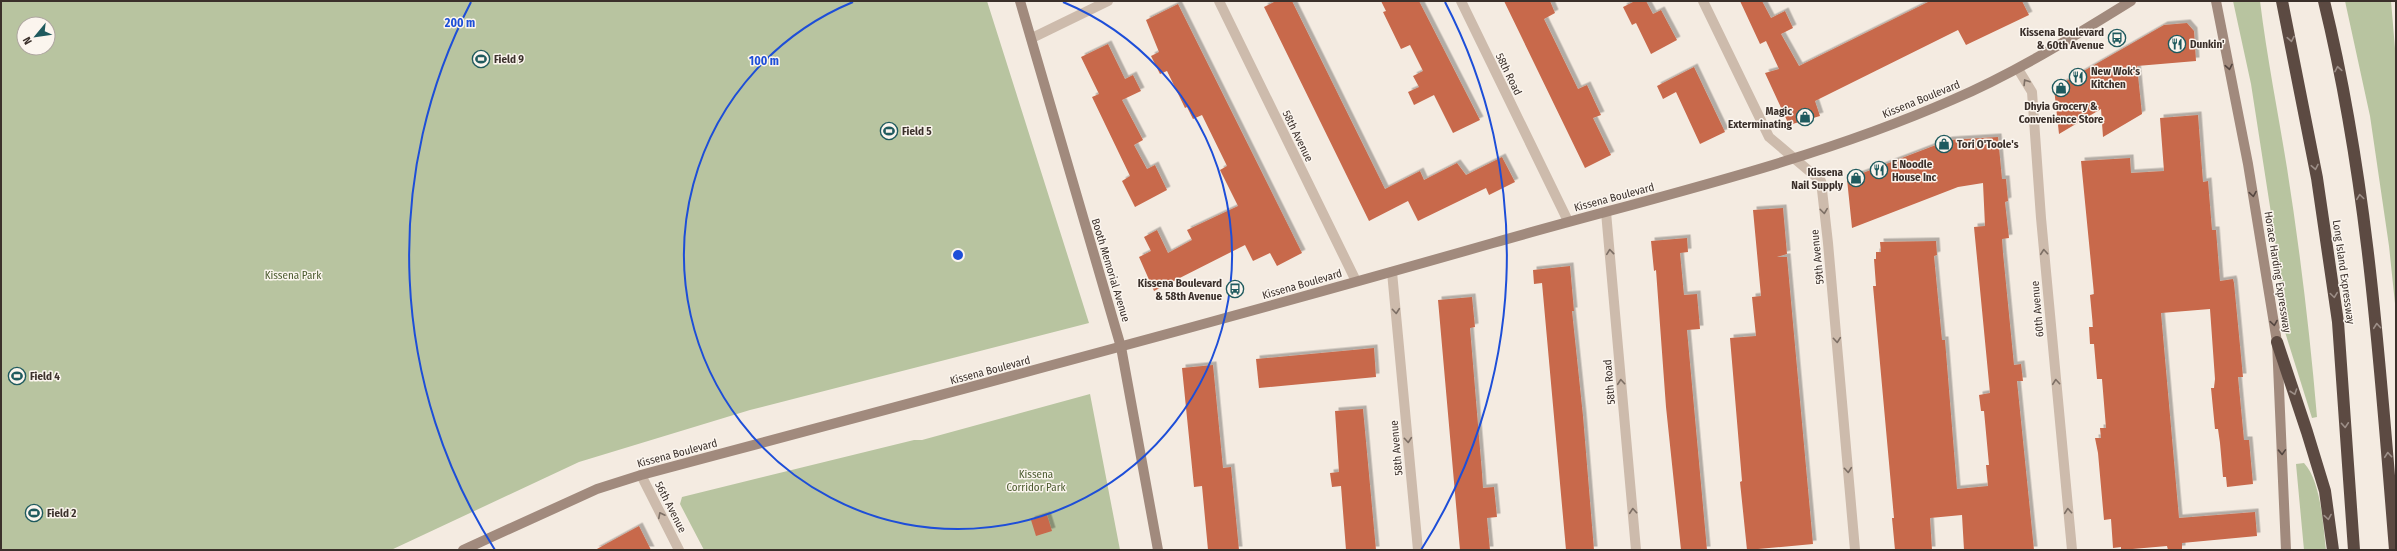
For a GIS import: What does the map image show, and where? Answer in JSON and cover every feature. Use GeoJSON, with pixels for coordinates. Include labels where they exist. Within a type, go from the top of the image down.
{"type":"FeatureCollection","features":[{"type":"Feature","properties":{"kind":"highway","name":"Long Island Expressway"},"geometry":{"type":"LineString","coordinates":[[2282,1],[2317,178],[2338,322],[2354,550]]}},
{"type":"Feature","properties":{"kind":"highway"},"geometry":{"type":"LineString","coordinates":[[2324,1],[2356,170],[2376,312],[2396,550]]}},
{"type":"Feature","properties":{"kind":"highway"},"geometry":{"type":"LineString","coordinates":[[2277,342],[2308,432],[2324,491],[2333,550]]}},
{"type":"Feature","properties":{"kind":"main road","name":"Booth Memorial Avenue"},"geometry":{"type":"LineString","coordinates":[[1020,1],[1032,38],[1074,191],[1122,347],[1158,550]]}},
{"type":"Feature","properties":{"kind":"main road","name":"Kissena Boulevard"},"geometry":{"type":"LineString","coordinates":[[463,550],[597,489],[641,475],[1122,347],[1392,272],[1568,221],[1606,212],[1792,158],[1908,118],[1954,100],[2018,69],[2131,1]]}},
{"type":"Feature","properties":{"kind":"main road","name":"Horace Harding Expressway"},"geometry":{"type":"LineString","coordinates":[[2216,1],[2248,164],[2277,342],[2286,550]]}},
{"type":"Feature","properties":{"kind":"street"},"geometry":{"type":"LineString","coordinates":[[1032,38],[1108,1]]}},
{"type":"Feature","properties":{"kind":"street","name":"58th Avenue"},"geometry":{"type":"LineString","coordinates":[[1218,1],[1356,281]]}},
{"type":"Feature","properties":{"kind":"street","name":"58th Road"},"geometry":{"type":"LineString","coordinates":[[1460,1],[1568,221]]}},
{"type":"Feature","properties":{"kind":"street","name":"59th Avenue"},"geometry":{"type":"LineString","coordinates":[[1703,1],[1770,137],[1792,158],[1821,181],[1828,243],[1855,550]]}},
{"type":"Feature","properties":{"kind":"street","name":"60th Avenue"},"geometry":{"type":"LineString","coordinates":[[2018,69],[2032,92],[2041,218],[2072,550]]}},
{"type":"Feature","properties":{"kind":"street","name":"58th Road"},"geometry":{"type":"LineString","coordinates":[[1606,212],[1636,550]]}},
{"type":"Feature","properties":{"kind":"street","name":"58th Avenue"},"geometry":{"type":"LineString","coordinates":[[1392,272],[1418,550]]}},
{"type":"Feature","properties":{"kind":"street","name":"56th Avenue"},"geometry":{"type":"LineString","coordinates":[[641,475],[679,550]]}},
{"type":"Feature","properties":{"kind":"green space","name":"Kissena Park"},"geometry":{"type":"Polygon","coordinates":[[[1,1],[987,1],[1089,323],[750,410],[579,462],[391,550],[1,550],[1,1]]]}},
{"type":"Feature","properties":{"kind":"green space"},"geometry":{"type":"Polygon","coordinates":[[[2233,1],[2260,1],[2292,199],[2304,292],[2317,417],[2312,418],[2285,332],[2275,239],[2251,84],[2233,1]]]}},
{"type":"Feature","properties":{"kind":"green space"},"geometry":{"type":"Polygon","coordinates":[[[2345,1],[2391,1],[2396,60],[2396,313],[2389,246],[2370,116],[2345,1]]]}},
{"type":"Feature","properties":{"kind":"green space","name":"Kissena Corridor Park"},"geometry":{"type":"Polygon","coordinates":[[[1090,394],[1120,550],[704,550],[680,504],[682,497],[914,440],[922,440],[1090,394]]]}},
{"type":"Feature","properties":{"kind":"green space"},"geometry":{"type":"Polygon","coordinates":[[[2304,463],[2310,471],[2318,492],[2326,550],[2304,550],[2296,464],[2304,463]]]}},
{"type":"Feature","properties":{"kind":"building"},"geometry":{"type":"Polygon","coordinates":[[[1276,1],[1292,1],[1385,189],[1420,171],[1424,180],[1457,163],[1466,175],[1502,157],[1515,182],[1489,195],[1486,188],[1418,221],[1408,201],[1369,221],[1264,7],[1276,1]]]}},
{"type":"Feature","properties":{"kind":"building"},"geometry":{"type":"Polygon","coordinates":[[[1381,1],[1419,1],[1480,120],[1453,133],[1434,95],[1414,105],[1408,92],[1419,87],[1413,76],[1423,71],[1410,45],[1401,49],[1383,12],[1386,11],[1381,1]]]}},
{"type":"Feature","properties":{"kind":"building"},"geometry":{"type":"Polygon","coordinates":[[[1504,1],[1550,1],[1555,13],[1544,19],[1578,89],[1587,85],[1601,115],[1593,118],[1611,155],[1585,168],[1504,1]]]}},
{"type":"Feature","properties":{"kind":"building"},"geometry":{"type":"Polygon","coordinates":[[[1635,1],[1646,1],[1653,14],[1661,10],[1677,40],[1651,54],[1636,23],[1632,25],[1623,7],[1635,1]]]}},
{"type":"Feature","properties":{"kind":"building"},"geometry":{"type":"Polygon","coordinates":[[[1740,1],[1762,1],[1771,18],[1785,11],[1793,28],[1781,34],[1799,66],[1930,1],[2022,1],[2029,15],[1966,45],[1958,30],[1815,101],[1820,116],[1789,125],[1765,73],[1779,69],[1766,41],[1760,44],[1740,1]]]}},
{"type":"Feature","properties":{"kind":"building"},"geometry":{"type":"Polygon","coordinates":[[[1178,4],[1302,253],[1277,266],[1270,253],[1253,261],[1245,245],[1154,291],[1139,257],[1151,251],[1144,237],[1157,230],[1168,253],[1192,240],[1187,230],[1238,206],[1220,170],[1227,166],[1202,115],[1193,119],[1187,107],[1185,108],[1167,71],[1160,74],[1151,56],[1159,52],[1146,20],[1178,4]]]}},
{"type":"Feature","properties":{"kind":"building"},"geometry":{"type":"Polygon","coordinates":[[[2187,23],[2194,31],[2196,61],[2137,66],[2142,114],[2103,137],[2101,109],[2059,134],[2054,88],[2164,25],[2187,23]]]}},
{"type":"Feature","properties":{"kind":"building"},"geometry":{"type":"Polygon","coordinates":[[[1108,44],[1125,79],[1133,75],[1141,91],[1122,100],[1143,140],[1134,145],[1147,169],[1155,165],[1167,190],[1135,207],[1122,181],[1130,176],[1092,97],[1099,94],[1081,57],[1108,44]]]}},
{"type":"Feature","properties":{"kind":"building"},"geometry":{"type":"Polygon","coordinates":[[[1694,67],[1725,132],[1700,144],[1676,92],[1663,99],[1657,86],[1694,67]]]}},
{"type":"Feature","properties":{"kind":"building"},"geometry":{"type":"Polygon","coordinates":[[[2198,115],[2203,182],[2208,181],[2212,230],[2216,230],[2220,281],[2233,279],[2234,283],[2243,377],[2238,377],[2244,440],[2249,440],[2253,484],[2227,487],[2226,477],[2223,477],[2220,443],[2218,429],[2215,429],[2211,388],[2214,388],[2215,379],[2210,309],[2161,313],[2179,518],[2255,512],[2257,536],[2182,543],[2182,549],[2168,550],[2167,546],[2121,550],[2121,547],[2113,548],[2111,519],[2104,520],[2098,453],[2095,438],[2101,438],[2100,428],[2106,428],[2102,379],[2097,379],[2094,344],[2090,344],[2089,327],[2093,327],[2090,295],[2094,294],[2081,161],[2130,158],[2131,173],[2164,171],[2160,118],[2198,115]]]}},
{"type":"Feature","properties":{"kind":"building"},"geometry":{"type":"Polygon","coordinates":[[[1998,137],[2002,179],[2006,179],[2008,201],[2005,202],[2009,238],[2002,239],[2003,253],[2014,365],[2021,364],[2023,381],[2017,381],[2034,550],[1964,550],[1962,515],[1930,518],[1932,550],[1895,550],[1892,518],[1894,518],[1873,286],[1876,286],[1874,259],[1876,259],[1876,252],[1881,252],[1880,242],[1936,241],[1937,255],[1934,256],[1942,340],[1945,340],[1957,489],[1988,486],[1986,465],[1989,465],[1984,411],[1981,411],[1979,395],[1990,393],[1974,227],[1985,226],[1983,183],[1958,187],[1852,228],[1847,179],[1949,140],[1998,137]]]}},
{"type":"Feature","properties":{"kind":"building"},"geometry":{"type":"Polygon","coordinates":[[[1783,208],[1787,254],[1777,257],[1787,257],[1813,544],[1747,550],[1740,482],[1742,481],[1730,338],[1756,336],[1752,297],[1761,296],[1753,210],[1783,208]]]}},
{"type":"Feature","properties":{"kind":"building"},"geometry":{"type":"Polygon","coordinates":[[[1687,238],[1688,252],[1680,253],[1684,295],[1697,294],[1700,329],[1687,330],[1707,550],[1681,550],[1666,407],[1656,270],[1654,271],[1651,241],[1687,238]]]}},
{"type":"Feature","properties":{"kind":"building"},"geometry":{"type":"Polygon","coordinates":[[[1570,266],[1574,311],[1572,311],[1583,416],[1594,550],[1566,550],[1542,283],[1534,284],[1533,270],[1570,266]]]}},
{"type":"Feature","properties":{"kind":"building"},"geometry":{"type":"Polygon","coordinates":[[[1472,297],[1475,327],[1470,328],[1483,488],[1494,487],[1497,517],[1487,518],[1490,550],[1460,550],[1438,300],[1472,297]]]}},
{"type":"Feature","properties":{"kind":"building"},"geometry":{"type":"Polygon","coordinates":[[[1374,348],[1376,377],[1259,388],[1256,359],[1374,348]]]}},
{"type":"Feature","properties":{"kind":"building"},"geometry":{"type":"Polygon","coordinates":[[[1213,365],[1223,468],[1231,467],[1239,550],[1208,550],[1202,486],[1194,487],[1182,368],[1213,365]]]}},
{"type":"Feature","properties":{"kind":"building"},"geometry":{"type":"Polygon","coordinates":[[[1363,409],[1376,550],[1346,550],[1341,486],[1332,487],[1330,473],[1339,472],[1335,411],[1363,409]]]}},
{"type":"Feature","properties":{"kind":"building"},"geometry":{"type":"Polygon","coordinates":[[[1047,515],[1052,531],[1036,536],[1031,520],[1047,515]]]}},
{"type":"Feature","properties":{"kind":"building"},"geometry":{"type":"Polygon","coordinates":[[[639,526],[651,550],[595,550],[639,526]]]}},
{"type":"Feature","properties":{"kind":"place","name":"Kissena Boulevard & 60th Avenue"},"geometry":{"type":"Point","coordinates":[2117,38]}},
{"type":"Feature","properties":{"kind":"place","name":"Dunkin'"},"geometry":{"type":"Point","coordinates":[2177,44]}},
{"type":"Feature","properties":{"kind":"place","name":"Field 9"},"geometry":{"type":"Point","coordinates":[481,59]}},
{"type":"Feature","properties":{"kind":"place","name":"New Wok's Kitchen"},"geometry":{"type":"Point","coordinates":[2078,77]}},
{"type":"Feature","properties":{"kind":"place","name":"Dhyia Grocery & Convenience Store"},"geometry":{"type":"Point","coordinates":[2061,88]}},
{"type":"Feature","properties":{"kind":"place","name":"Magic Exterminating"},"geometry":{"type":"Point","coordinates":[1805,117]}},
{"type":"Feature","properties":{"kind":"place","name":"Field 5"},"geometry":{"type":"Point","coordinates":[889,131]}},
{"type":"Feature","properties":{"kind":"place","name":"Tori O'Toole's"},"geometry":{"type":"Point","coordinates":[1944,144]}},
{"type":"Feature","properties":{"kind":"place","name":"E Noodle House Inc"},"geometry":{"type":"Point","coordinates":[1879,170]}},
{"type":"Feature","properties":{"kind":"place","name":"Kissena Nail Supply"},"geometry":{"type":"Point","coordinates":[1856,178]}},
{"type":"Feature","properties":{"kind":"place","name":"Kissena Boulevard & 58th Avenue"},"geometry":{"type":"Point","coordinates":[1235,289]}},
{"type":"Feature","properties":{"kind":"place","name":"Field 4"},"geometry":{"type":"Point","coordinates":[17,376]}},
{"type":"Feature","properties":{"kind":"place","name":"Field 2"},"geometry":{"type":"Point","coordinates":[34,513]}}]}
